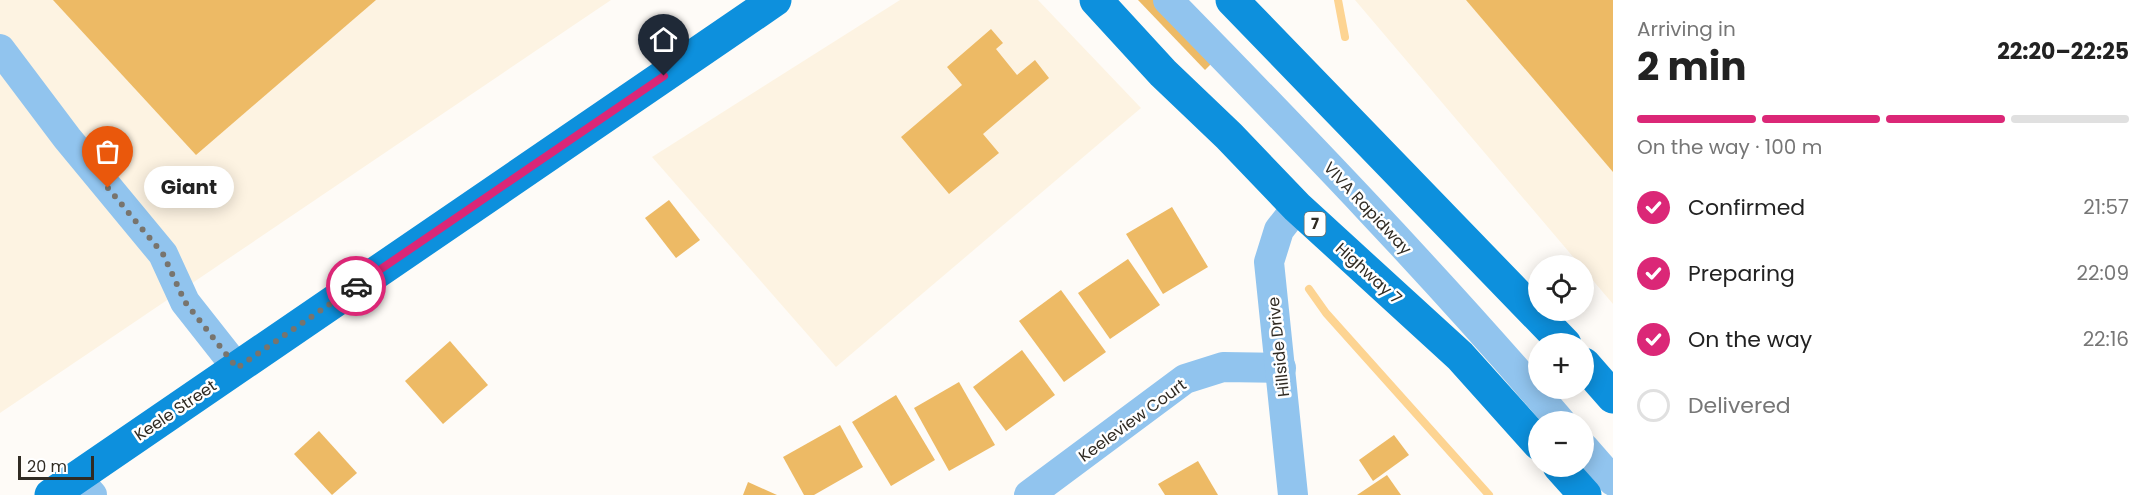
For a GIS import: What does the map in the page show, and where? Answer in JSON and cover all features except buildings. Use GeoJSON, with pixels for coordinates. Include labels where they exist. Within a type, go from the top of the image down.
{"type":"FeatureCollection","features":[{"type":"Feature","properties":{"kind":"main road","name":"Highway 7"},"geometry":{"type":"LineString","coordinates":[[1096,0],[1163,73],[1229,136],[1297,207],[1460,356],[1528,432]]}},
{"type":"Feature","properties":{"kind":"main road"},"geometry":{"type":"LineString","coordinates":[[1232,0],[1554,333]]}},
{"type":"Feature","properties":{"kind":"main road","name":"Keele Street"},"geometry":{"type":"LineString","coordinates":[[73,489],[237,368],[771,1]]}},
{"type":"Feature","properties":{"kind":"main road"},"geometry":{"type":"LineString","coordinates":[[1594,375],[1613,397]]}},
{"type":"Feature","properties":{"kind":"main road"},"geometry":{"type":"LineString","coordinates":[[1568,477],[1584,495]]}},
{"type":"Feature","properties":{"kind":"street","name":"VIVA Rapidway"},"geometry":{"type":"LineString","coordinates":[[1168,0],[1299,134],[1500,350],[1553,411]]}},
{"type":"Feature","properties":{"kind":"street"},"geometry":{"type":"LineString","coordinates":[[0,49],[67,138],[163,254],[185,302],[237,368]]}},
{"type":"Feature","properties":{"kind":"street","name":"Hillside Drive"},"geometry":{"type":"LineString","coordinates":[[1293,495],[1269,262],[1279,230],[1297,207]]}},
{"type":"Feature","properties":{"kind":"street","name":"Keeleview Court"},"geometry":{"type":"LineString","coordinates":[[1029,495],[1185,379],[1223,367],[1281,368]]}},
{"type":"Feature","properties":{"kind":"street"},"geometry":{"type":"LineString","coordinates":[[1594,459],[1613,481]]}},
{"type":"Feature","properties":{"kind":"shaded area"},"geometry":{"type":"Polygon","coordinates":[[[0,0],[611,0],[0,413],[0,0]]]}},
{"type":"Feature","properties":{"kind":"shaded area"},"geometry":{"type":"Polygon","coordinates":[[[900,0],[1038,0],[1141,108],[836,367],[652,157],[900,0]]]}},
{"type":"Feature","properties":{"kind":"shaded area"},"geometry":{"type":"Polygon","coordinates":[[[1355,0],[1613,0],[1613,304],[1594,282],[1594,255],[1572,255],[1355,0]]]}},
{"type":"Feature","properties":{"kind":"waterway"},"geometry":{"type":"LineString","coordinates":[[1338,0],[1345,37]]}},
{"type":"Feature","properties":{"kind":"waterway"},"geometry":{"type":"LineString","coordinates":[[1309,289],[1326,313],[1489,495]]}},
{"type":"Feature","properties":{"kind":"way so far"},"geometry":{"type":"LineString","coordinates":[[108,188],[163,254],[185,302],[237,368],[356,286]]}},
{"type":"Feature","properties":{"kind":"place","name":"Giant"},"geometry":{"type":"Point","coordinates":[108,188]}},
{"type":"Feature","properties":{"kind":"route"},"geometry":{"type":"LineString","coordinates":[[356,286],[664,76]]}}]}
